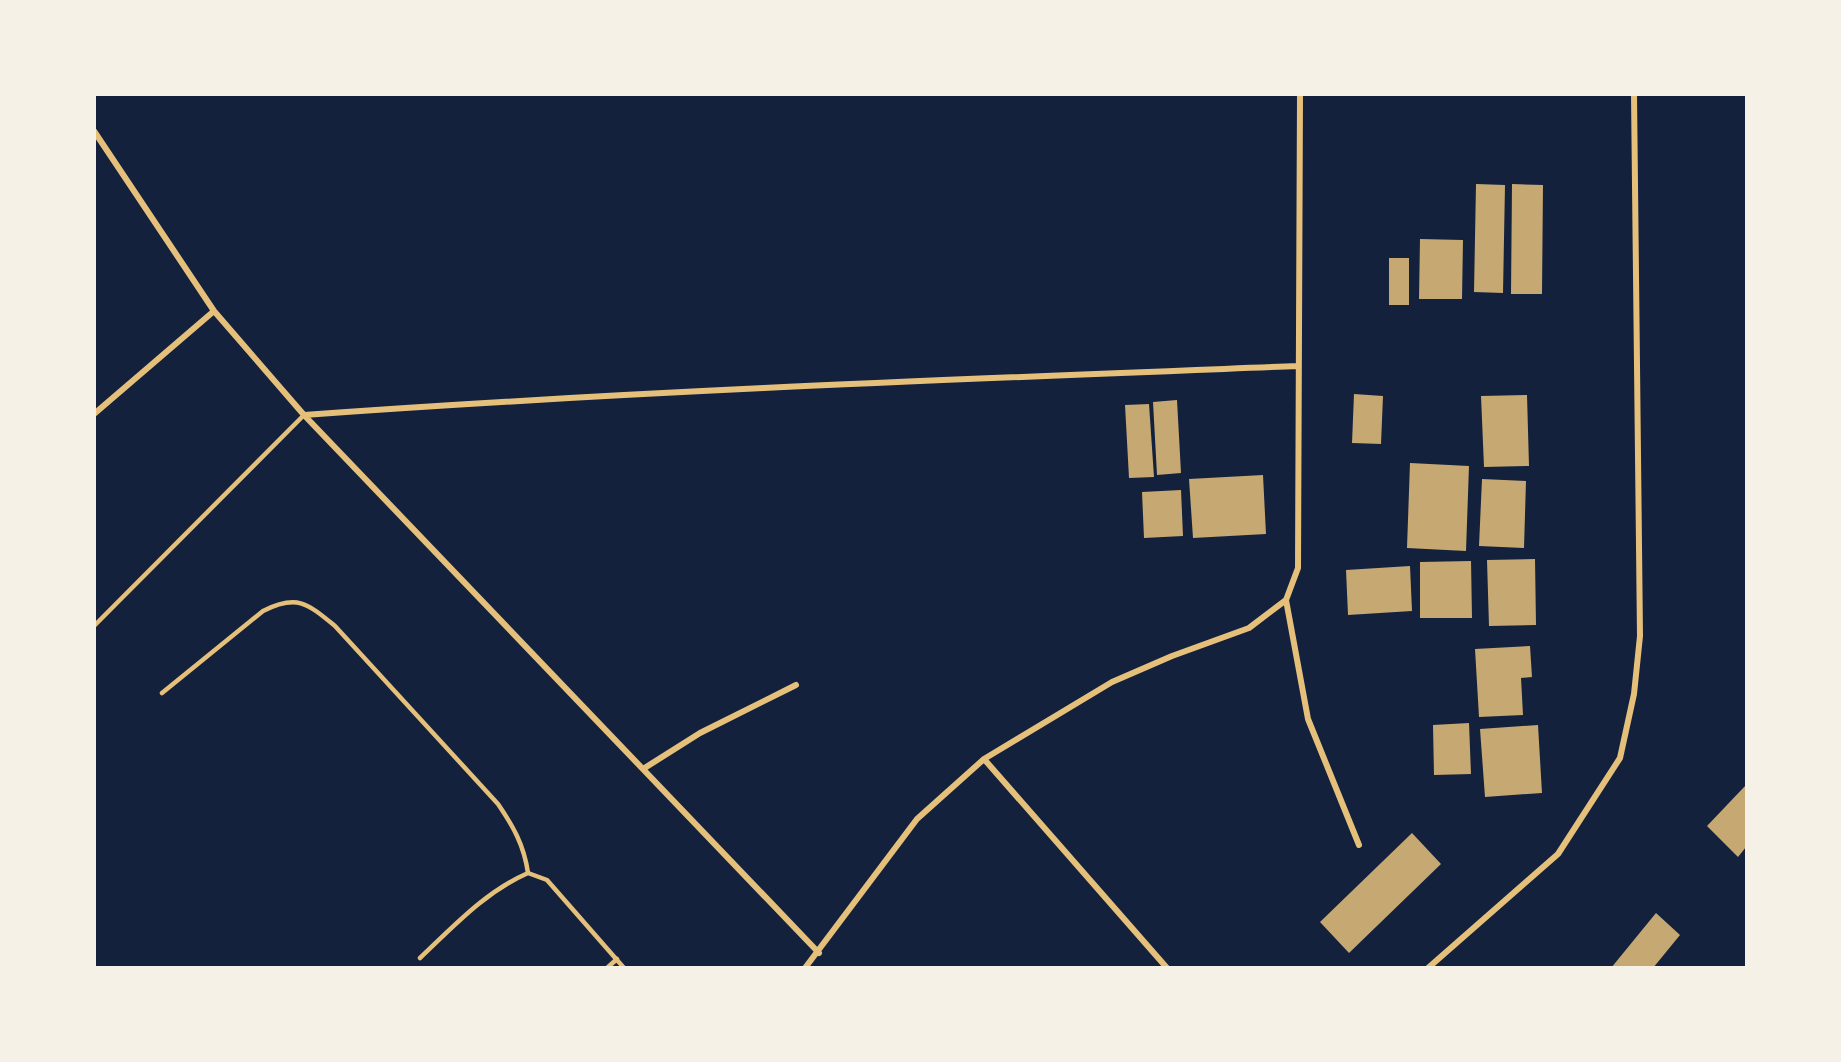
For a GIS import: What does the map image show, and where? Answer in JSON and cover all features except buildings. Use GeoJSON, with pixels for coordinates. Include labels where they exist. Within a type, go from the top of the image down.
{"type":"FeatureCollection","features":[{"type":"Feature","properties":{"kind":"street"},"geometry":{"type":"LineString","coordinates":[[1300,94],[1298,568],[1286,600],[1308,719],[1359,846]]}},
{"type":"Feature","properties":{"kind":"street"},"geometry":{"type":"LineString","coordinates":[[1428,968],[1558,854],[1620,758],[1634,693],[1640,636],[1634,94]]}},
{"type":"Feature","properties":{"kind":"street"},"geometry":{"type":"LineString","coordinates":[[94,131],[214,311],[304,415],[819,953]]}},
{"type":"Feature","properties":{"kind":"street"},"geometry":{"type":"LineString","coordinates":[[94,414],[214,311]]}},
{"type":"Feature","properties":{"kind":"street"},"geometry":{"type":"LineString","coordinates":[[304,415],[507,401],[775,387],[1298,366]]}},
{"type":"Feature","properties":{"kind":"street"},"geometry":{"type":"LineString","coordinates":[[805,968],[819,953],[917,819],[984,759],[1112,682],[1172,656],[1250,628],[1286,600]]}},
{"type":"Feature","properties":{"kind":"street"},"geometry":{"type":"LineString","coordinates":[[643,769],[700,733],[796,685]]}},
{"type":"Feature","properties":{"kind":"street"},"geometry":{"type":"LineString","coordinates":[[984,759],[1167,968]]}},
{"type":"Feature","properties":{"kind":"lane"},"geometry":{"type":"LineString","coordinates":[[94,626],[304,415]]}},
{"type":"Feature","properties":{"kind":"lane"},"geometry":{"type":"LineString","coordinates":[[162,693],[264,612],[283,602],[296,600],[316,610],[335,626],[498,804],[516,829],[525,852],[528,873]]}},
{"type":"Feature","properties":{"kind":"lane"},"geometry":{"type":"LineString","coordinates":[[420,958],[471,909],[505,883],[528,873],[547,880],[624,968]]}},
{"type":"Feature","properties":{"kind":"lane"},"geometry":{"type":"LineString","coordinates":[[607,968],[617,959]]}}]}
